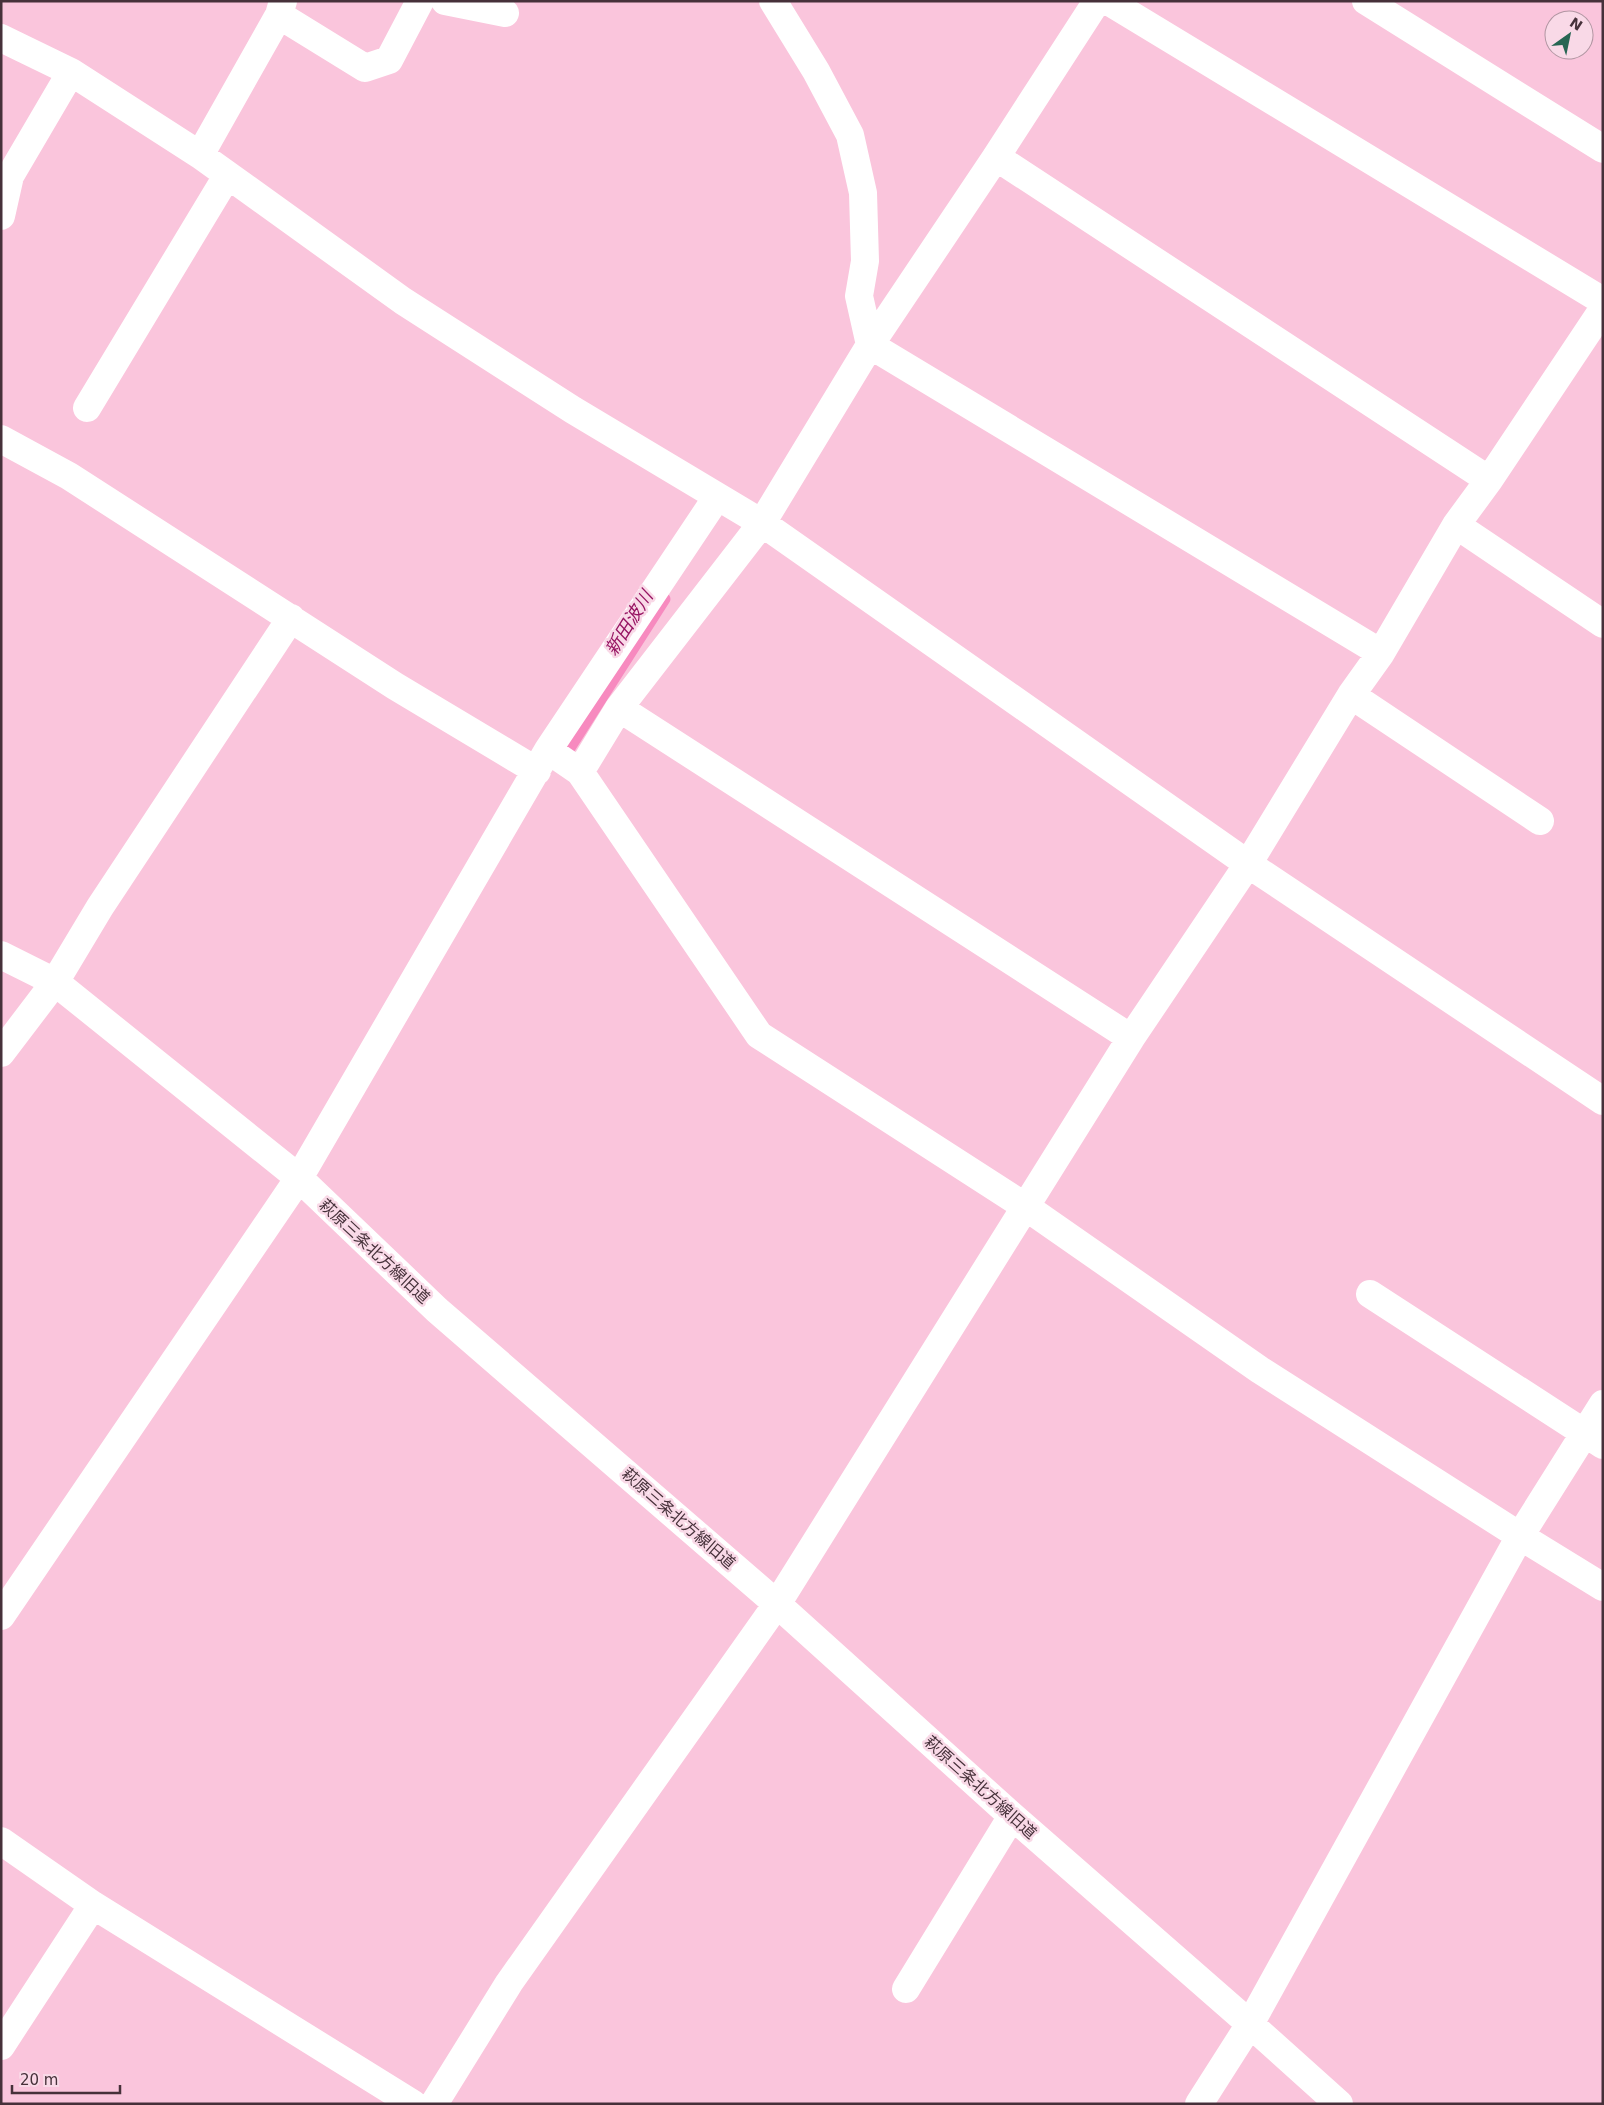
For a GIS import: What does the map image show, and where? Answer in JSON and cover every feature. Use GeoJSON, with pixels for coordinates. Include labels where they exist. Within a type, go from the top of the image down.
{"type":"FeatureCollection","features":[{"type":"Feature","properties":{"kind":"street"},"geometry":{"type":"LineString","coordinates":[[200,156],[281,8],[365,68],[389,60],[420,1]]}},
{"type":"Feature","properties":{"kind":"street"},"geometry":{"type":"LineString","coordinates":[[445,1],[505,13]]}},
{"type":"Feature","properties":{"kind":"street"},"geometry":{"type":"LineString","coordinates":[[773,1],[816,71],[850,135],[862,193],[865,261],[859,296],[870,346],[1381,653]]}},
{"type":"Feature","properties":{"kind":"street"},"geometry":{"type":"LineString","coordinates":[[580,772],[619,708],[762,523],[870,346],[1097,1]]}},
{"type":"Feature","properties":{"kind":"street"},"geometry":{"type":"LineString","coordinates":[[1108,1],[1603,301]]}},
{"type":"Feature","properties":{"kind":"street"},"geometry":{"type":"LineString","coordinates":[[1366,1],[1603,149]]}},
{"type":"Feature","properties":{"kind":"street"},"geometry":{"type":"LineString","coordinates":[[1,38],[71,72],[200,156],[403,301],[572,410],[762,523],[1248,864],[1603,1100]]}},
{"type":"Feature","properties":{"kind":"street"},"geometry":{"type":"LineString","coordinates":[[1,216],[10,176],[71,72]]}},
{"type":"Feature","properties":{"kind":"street"},"geometry":{"type":"LineString","coordinates":[[996,157],[1489,480]]}},
{"type":"Feature","properties":{"kind":"street"},"geometry":{"type":"LineString","coordinates":[[87,408],[227,176]]}},
{"type":"Feature","properties":{"kind":"street"},"geometry":{"type":"LineString","coordinates":[[434,2104],[509,1983],[777,1604],[1131,1038],[1248,864],[1351,695],[1381,653],[1456,525],[1489,480],[1603,309]]}},
{"type":"Feature","properties":{"kind":"street"},"geometry":{"type":"LineString","coordinates":[[1,439],[69,476],[394,686],[543,761],[580,772],[758,1036],[1026,1207],[1260,1370],[1603,1587]]}},
{"type":"Feature","properties":{"kind":"street"},"geometry":{"type":"LineString","coordinates":[[1,1616],[299,1178],[543,761],[717,496]]}},
{"type":"Feature","properties":{"kind":"street"},"geometry":{"type":"LineString","coordinates":[[1456,525],[1603,624]]}},
{"type":"Feature","properties":{"kind":"street"},"geometry":{"type":"LineString","coordinates":[[1,1053],[55,982],[100,907],[291,618]]}},
{"type":"Feature","properties":{"kind":"street"},"geometry":{"type":"LineString","coordinates":[[1351,695],[1540,821]]}},
{"type":"Feature","properties":{"kind":"street"},"geometry":{"type":"LineString","coordinates":[[619,708],[1131,1038]]}},
{"type":"Feature","properties":{"kind":"street","name":"萩原三条北方線旧道"},"geometry":{"type":"LineString","coordinates":[[1,955],[55,982],[299,1178],[437,1310],[777,1604],[1012,1816],[1339,2104]]}},
{"type":"Feature","properties":{"kind":"street"},"geometry":{"type":"LineString","coordinates":[[1370,1294],[1594,1439]]}},
{"type":"Feature","properties":{"kind":"street"},"geometry":{"type":"LineString","coordinates":[[1199,2104],[1250,2024],[1520,1536],[1594,1439],[1603,1404]]}},
{"type":"Feature","properties":{"kind":"street"},"geometry":{"type":"LineString","coordinates":[[906,1989],[1012,1816]]}},
{"type":"Feature","properties":{"kind":"street"},"geometry":{"type":"LineString","coordinates":[[1,1841],[93,1905],[412,2104]]}},
{"type":"Feature","properties":{"kind":"street"},"geometry":{"type":"LineString","coordinates":[[1,2046],[93,1905]]}},
{"type":"Feature","properties":{"kind":"waterway","name":"新田波川"},"geometry":{"type":"LineString","coordinates":[[570,748],[665,599]]}}]}
